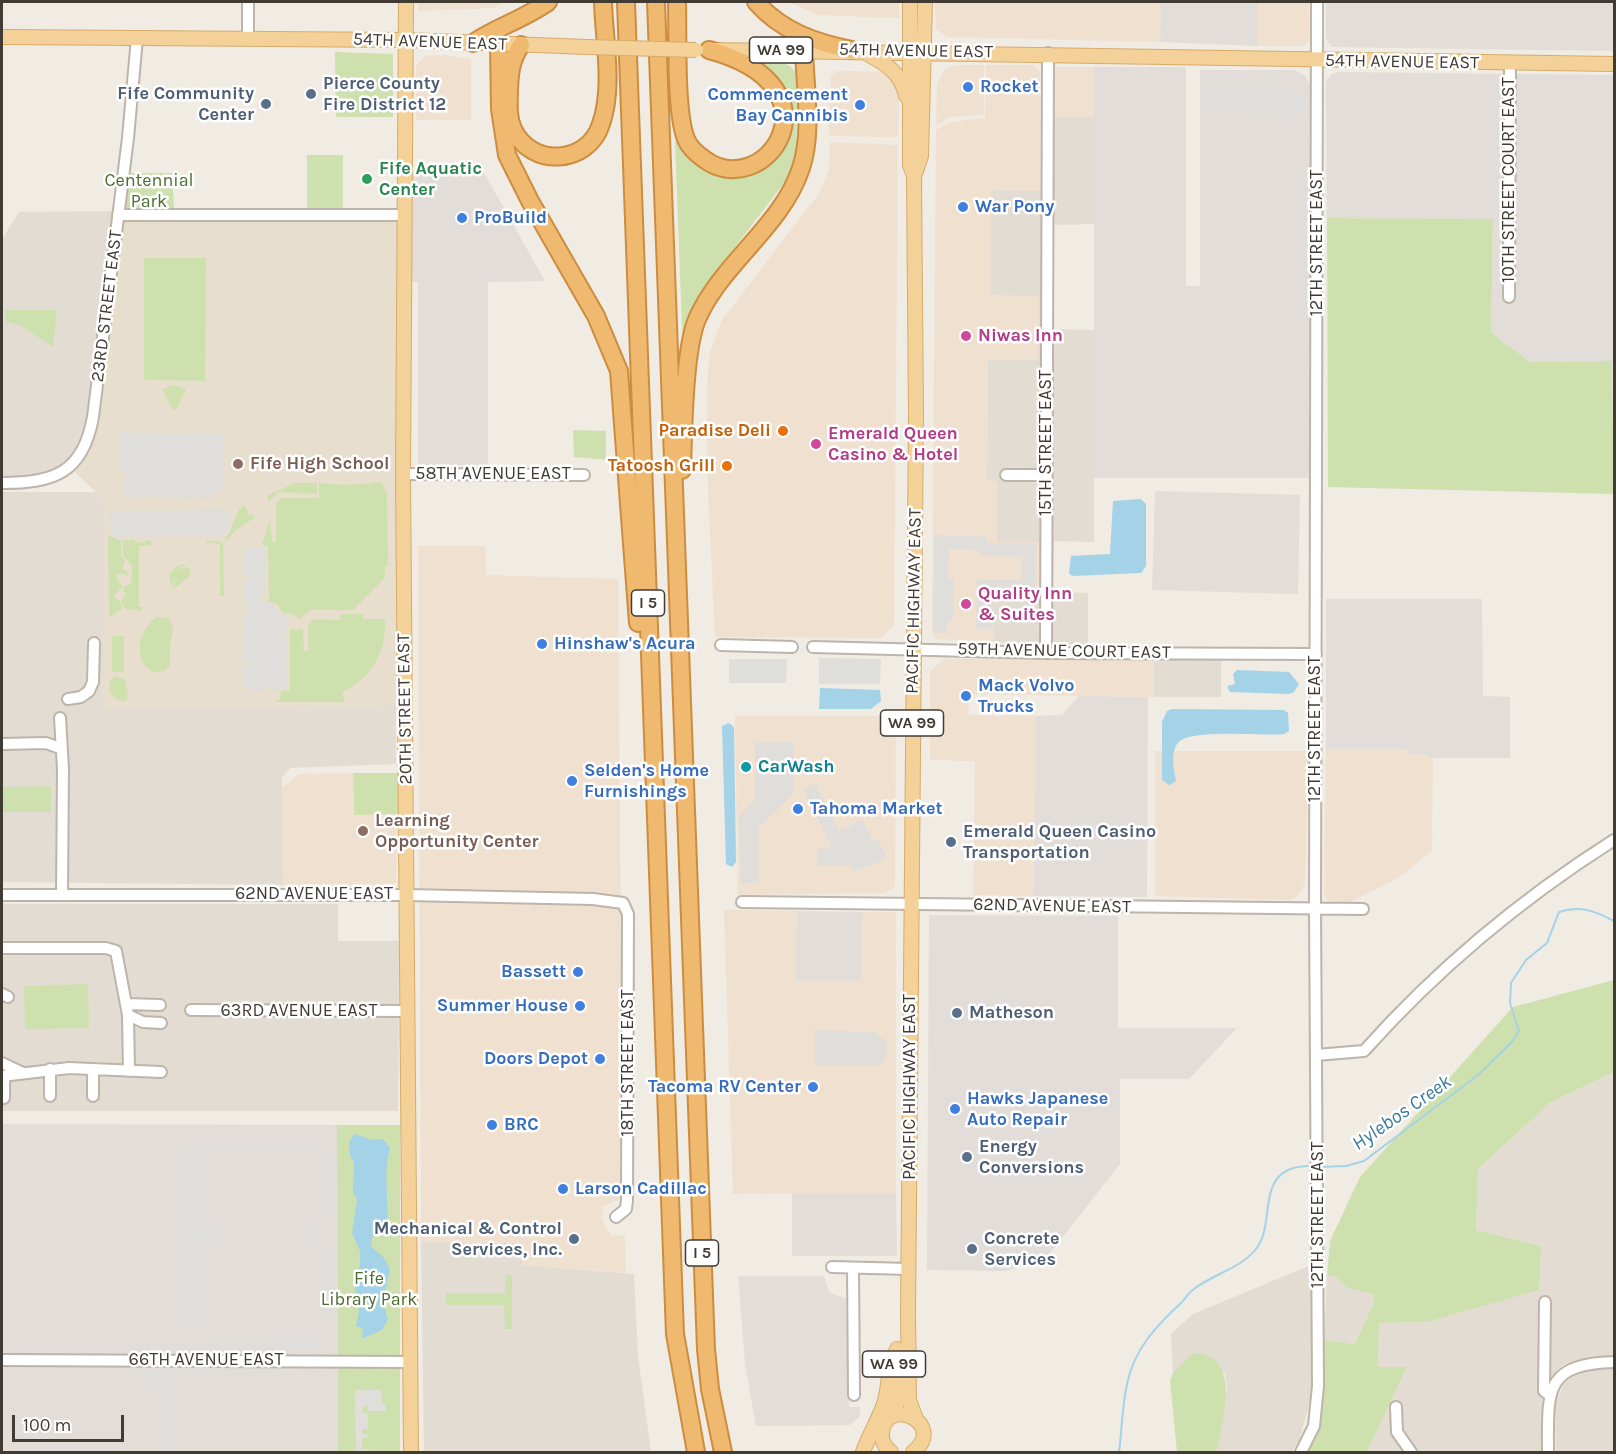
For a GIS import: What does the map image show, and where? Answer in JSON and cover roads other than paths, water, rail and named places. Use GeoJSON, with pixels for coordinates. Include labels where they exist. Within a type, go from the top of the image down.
{"type":"FeatureCollection","features":[{"type":"Feature","properties":{"kind":"highway"},"geometry":{"type":"LineString","coordinates":[[473,43],[486,34],[516,22],[548,2]]}},
{"type":"Feature","properties":{"kind":"highway"},"geometry":{"type":"LineString","coordinates":[[521,45],[510,65],[510,120],[518,137],[532,150],[548,156],[566,156],[584,149],[595,137],[604,114],[606,65],[603,2]]}},
{"type":"Feature","properties":{"kind":"highway","name":"I 5"},"geometry":{"type":"LineString","coordinates":[[626,2],[675,1334],[696,1452]]}},
{"type":"Feature","properties":{"kind":"highway","name":"I 5"},"geometry":{"type":"LineString","coordinates":[[656,2],[706,1349],[710,1389],[723,1452]]}},
{"type":"Feature","properties":{"kind":"highway"},"geometry":{"type":"LineString","coordinates":[[676,2],[681,106],[686,140],[696,153],[715,166],[729,169],[746,167],[762,159],[779,141],[784,122],[781,98],[770,80],[753,67],[703,50]]}},
{"type":"Feature","properties":{"kind":"highway"},"geometry":{"type":"LineString","coordinates":[[756,2],[777,21],[796,33],[857,50]]}},
{"type":"Feature","properties":{"kind":"highway"},"geometry":{"type":"LineString","coordinates":[[499,44],[500,109],[507,155],[530,201],[596,316],[619,371],[641,660],[652,719]]}},
{"type":"Feature","properties":{"kind":"highway"},"geometry":{"type":"LineString","coordinates":[[678,629],[682,465],[693,329],[714,289],[776,212],[796,181],[805,142],[804,50]]}},
{"type":"Feature","properties":{"kind":"main road","name":"20TH STREET EAST"},"geometry":{"type":"LineString","coordinates":[[406,2],[403,474],[411,1452]]}},
{"type":"Feature","properties":{"kind":"main road","name":"PACIFIC HIGHWAY EAST"},"geometry":{"type":"LineString","coordinates":[[910,2],[917,51],[921,156],[914,177]]}},
{"type":"Feature","properties":{"kind":"main road","name":"PACIFIC HIGHWAY EAST"},"geometry":{"type":"LineString","coordinates":[[916,1419],[909,1400],[908,1312],[916,417],[914,177],[910,165],[910,116],[925,2]]}},
{"type":"Feature","properties":{"kind":"main road","name":"54TH AVENUE EAST"},"geometry":{"type":"LineString","coordinates":[[2,37],[406,40],[703,50],[857,50],[1317,61],[1614,64]]}},
{"type":"Feature","properties":{"kind":"main road"},"geometry":{"type":"LineString","coordinates":[[857,50],[895,71],[903,83],[910,116]]}},
{"type":"Feature","properties":{"kind":"main road","name":"PACIFIC HIGHWAY EAST"},"geometry":{"type":"LineString","coordinates":[[893,1416],[898,1402],[894,1371],[897,1349],[908,1312]]}},
{"type":"Feature","properties":{"kind":"main road"},"geometry":{"type":"LineString","coordinates":[[863,1452],[871,1428],[884,1402],[888,1370],[897,1349]]}},
{"type":"Feature","properties":{"kind":"main road"},"geometry":{"type":"LineString","coordinates":[[893,1416],[907,1414],[916,1419]]}},
{"type":"Feature","properties":{"kind":"main road","name":"WA 99"},"geometry":{"type":"LineString","coordinates":[[881,1433],[886,1422],[893,1416]]}},
{"type":"Feature","properties":{"kind":"main road","name":"WA 99"},"geometry":{"type":"LineString","coordinates":[[916,1419],[923,1431],[918,1450]]}},
{"type":"Feature","properties":{"kind":"main road"},"geometry":{"type":"LineString","coordinates":[[874,1452],[881,1433]]}},
{"type":"Feature","properties":{"kind":"main road"},"geometry":{"type":"LineString","coordinates":[[881,1433],[884,1446],[891,1452]]}},
{"type":"Feature","properties":{"kind":"street"},"geometry":{"type":"LineString","coordinates":[[248,2],[248,39]]}},
{"type":"Feature","properties":{"kind":"street","name":"12TH STREET EAST"},"geometry":{"type":"LineString","coordinates":[[1301,1452],[1314,1426],[1318,1386],[1315,908],[1317,2]]}},
{"type":"Feature","properties":{"kind":"street","name":"23RD STREET EAST"},"geometry":{"type":"LineString","coordinates":[[2,483],[46,480],[63,472],[75,462],[88,441],[118,215],[137,38]]}},
{"type":"Feature","properties":{"kind":"street","name":"15TH STREET EAST"},"geometry":{"type":"LineString","coordinates":[[1046,653],[1048,53]]}},
{"type":"Feature","properties":{"kind":"street","name":"10TH STREET COURT EAST"},"geometry":{"type":"LineString","coordinates":[[1509,297],[1510,63]]}},
{"type":"Feature","properties":{"kind":"street"},"geometry":{"type":"LineString","coordinates":[[118,215],[405,215]]}},
{"type":"Feature","properties":{"kind":"street","name":"58TH AVENUE EAST"},"geometry":{"type":"LineString","coordinates":[[403,474],[584,475]]}},
{"type":"Feature","properties":{"kind":"street"},"geometry":{"type":"LineString","coordinates":[[1006,475],[1046,476]]}},
{"type":"Feature","properties":{"kind":"street"},"geometry":{"type":"LineString","coordinates":[[68,699],[81,697],[92,686],[94,643]]}},
{"type":"Feature","properties":{"kind":"street"},"geometry":{"type":"LineString","coordinates":[[721,645],[792,646]]}},
{"type":"Feature","properties":{"kind":"street","name":"59TH AVENUE COURT EAST"},"geometry":{"type":"LineString","coordinates":[[813,647],[1046,653],[1316,654]]}},
{"type":"Feature","properties":{"kind":"street"},"geometry":{"type":"LineString","coordinates":[[60,718],[63,769],[62,895]]}},
{"type":"Feature","properties":{"kind":"street"},"geometry":{"type":"LineString","coordinates":[[2,744],[46,743],[60,748]]}},
{"type":"Feature","properties":{"kind":"street"},"geometry":{"type":"LineString","coordinates":[[1316,1055],[1364,1051],[1407,1005],[1476,940],[1547,885],[1614,840]]}},
{"type":"Feature","properties":{"kind":"street","name":"62ND AVENUE EAST"},"geometry":{"type":"LineString","coordinates":[[2,895],[407,895],[592,899],[611,900],[625,905]]}},
{"type":"Feature","properties":{"kind":"street","name":"62ND AVENUE EAST"},"geometry":{"type":"LineString","coordinates":[[742,902],[1363,909]]}},
{"type":"Feature","properties":{"kind":"street","name":"18TH STREET EAST"},"geometry":{"type":"LineString","coordinates":[[616,1218],[626,1209],[627,1200],[628,914],[625,905]]}},
{"type":"Feature","properties":{"kind":"street"},"geometry":{"type":"LineString","coordinates":[[2,948],[113,949],[119,957],[127,1010],[129,1071]]}},
{"type":"Feature","properties":{"kind":"street"},"geometry":{"type":"LineString","coordinates":[[127,1010],[160,1005]]}},
{"type":"Feature","properties":{"kind":"street"},"geometry":{"type":"LineString","coordinates":[[127,1010],[143,1022],[161,1023]]}},
{"type":"Feature","properties":{"kind":"street","name":"63RD AVENUE EAST"},"geometry":{"type":"LineString","coordinates":[[191,1010],[407,1011]]}},
{"type":"Feature","properties":{"kind":"street"},"geometry":{"type":"LineString","coordinates":[[2,1063],[23,1073]]}},
{"type":"Feature","properties":{"kind":"street"},"geometry":{"type":"LineString","coordinates":[[4,1098],[3,1076],[50,1069],[162,1072]]}},
{"type":"Feature","properties":{"kind":"street"},"geometry":{"type":"LineString","coordinates":[[50,1069],[50,1096]]}},
{"type":"Feature","properties":{"kind":"street"},"geometry":{"type":"LineString","coordinates":[[93,1070],[93,1096]]}},
{"type":"Feature","properties":{"kind":"street"},"geometry":{"type":"LineString","coordinates":[[832,1267],[909,1269]]}},
{"type":"Feature","properties":{"kind":"street"},"geometry":{"type":"LineString","coordinates":[[853,1268],[854,1395]]}},
{"type":"Feature","properties":{"kind":"street"},"geometry":{"type":"LineString","coordinates":[[1545,1302],[1544,1391],[1550,1395]]}},
{"type":"Feature","properties":{"kind":"street","name":"66TH AVENUE EAST"},"geometry":{"type":"LineString","coordinates":[[2,1360],[410,1362]]}},
{"type":"Feature","properties":{"kind":"street"},"geometry":{"type":"LineString","coordinates":[[1548,1452],[1550,1395],[1562,1375],[1575,1367],[1614,1362]]}},
{"type":"Feature","properties":{"kind":"street"},"geometry":{"type":"LineString","coordinates":[[1396,1407],[1397,1432],[1411,1452]]}},
{"type":"Feature","properties":{"kind":"water"},"geometry":{"type":"Polygon","coordinates":[[[1141,499],[1146,504],[1146,566],[1141,573],[1072,576],[1069,573],[1071,556],[1110,554],[1113,501],[1141,499]]]}},
{"type":"Feature","properties":{"kind":"water"},"geometry":{"type":"Polygon","coordinates":[[[1237,670],[1289,672],[1299,684],[1294,692],[1289,694],[1230,692],[1227,686],[1235,684],[1233,674],[1237,670]]]}},
{"type":"Feature","properties":{"kind":"water"},"geometry":{"type":"Polygon","coordinates":[[[820,688],[880,690],[881,701],[871,709],[819,709],[820,688]]]}},
{"type":"Feature","properties":{"kind":"water"},"geometry":{"type":"Polygon","coordinates":[[[1172,709],[1284,710],[1288,713],[1289,731],[1274,735],[1210,734],[1184,739],[1175,748],[1173,762],[1176,781],[1169,785],[1162,780],[1162,722],[1167,711],[1172,709]]]}},
{"type":"Feature","properties":{"kind":"water"},"geometry":{"type":"Polygon","coordinates":[[[729,723],[734,727],[736,862],[732,867],[726,864],[722,726],[729,723]]]}},
{"type":"Feature","properties":{"kind":"water"},"geometry":{"type":"Polygon","coordinates":[[[354,1134],[372,1140],[383,1139],[390,1148],[387,1166],[387,1222],[372,1238],[371,1246],[384,1258],[390,1269],[383,1304],[388,1319],[382,1330],[362,1339],[363,1329],[356,1326],[359,1311],[354,1283],[360,1266],[360,1251],[352,1233],[357,1200],[353,1192],[354,1163],[350,1155],[349,1143],[354,1134]]]}},
{"type":"Feature","properties":{"kind":"waterway","name":"Hylebos Creek"},"geometry":{"type":"LineString","coordinates":[[1319,1167],[1346,1166],[1364,1161],[1478,1075],[1511,1043],[1519,1031],[1510,1003],[1511,983],[1526,960],[1547,943],[1559,912],[1581,909],[1614,921]]}},
{"type":"Feature","properties":{"kind":"waterway","name":"Hylebos Creek"},"geometry":{"type":"LineString","coordinates":[[1119,1452],[1124,1401],[1130,1371],[1148,1338],[1192,1290],[1242,1262],[1256,1249],[1262,1238],[1274,1184],[1281,1174],[1294,1168],[1314,1166]]}},
{"type":"Feature","properties":{"kind":"place","name":"Rocket"},"geometry":{"type":"Point","coordinates":[968,87]}},
{"type":"Feature","properties":{"kind":"place","name":"Pierce County Fire District 12"},"geometry":{"type":"Point","coordinates":[311,94]}},
{"type":"Feature","properties":{"kind":"place","name":"Fife Community Center"},"geometry":{"type":"Point","coordinates":[266,104]}},
{"type":"Feature","properties":{"kind":"place","name":"Commencement Bay Cannibis"},"geometry":{"type":"Point","coordinates":[860,105]}},
{"type":"Feature","properties":{"kind":"place","name":"Fife Aquatic Center"},"geometry":{"type":"Point","coordinates":[367,179]}},
{"type":"Feature","properties":{"kind":"place","name":"War Pony"},"geometry":{"type":"Point","coordinates":[963,207]}},
{"type":"Feature","properties":{"kind":"place","name":"ProBuild"},"geometry":{"type":"Point","coordinates":[462,218]}},
{"type":"Feature","properties":{"kind":"place","name":"Niwas Inn"},"geometry":{"type":"Point","coordinates":[966,336]}},
{"type":"Feature","properties":{"kind":"place","name":"Paradise Deli"},"geometry":{"type":"Point","coordinates":[783,431]}},
{"type":"Feature","properties":{"kind":"place","name":"Emerald Queen Casino & Hotel"},"geometry":{"type":"Point","coordinates":[816,444]}},
{"type":"Feature","properties":{"kind":"place","name":"Fife High School"},"geometry":{"type":"Point","coordinates":[238,464]}},
{"type":"Feature","properties":{"kind":"place","name":"Tatoosh Grill"},"geometry":{"type":"Point","coordinates":[727,466]}},
{"type":"Feature","properties":{"kind":"place","name":"Quality Inn & Suites"},"geometry":{"type":"Point","coordinates":[966,604]}},
{"type":"Feature","properties":{"kind":"place","name":"Hinshaw's Acura"},"geometry":{"type":"Point","coordinates":[542,644]}},
{"type":"Feature","properties":{"kind":"place","name":"Mack Volvo Trucks"},"geometry":{"type":"Point","coordinates":[966,696]}},
{"type":"Feature","properties":{"kind":"place","name":"CarWash"},"geometry":{"type":"Point","coordinates":[746,767]}},
{"type":"Feature","properties":{"kind":"place","name":"Selden's Home Furnishings"},"geometry":{"type":"Point","coordinates":[572,781]}},
{"type":"Feature","properties":{"kind":"place","name":"Tahoma Market"},"geometry":{"type":"Point","coordinates":[798,809]}},
{"type":"Feature","properties":{"kind":"place","name":"Learning Opportunity Center"},"geometry":{"type":"Point","coordinates":[363,831]}},
{"type":"Feature","properties":{"kind":"place","name":"Emerald Queen Casino Transportation"},"geometry":{"type":"Point","coordinates":[951,842]}},
{"type":"Feature","properties":{"kind":"place","name":"Bassett"},"geometry":{"type":"Point","coordinates":[578,972]}},
{"type":"Feature","properties":{"kind":"place","name":"Summer House"},"geometry":{"type":"Point","coordinates":[580,1006]}},
{"type":"Feature","properties":{"kind":"place","name":"Matheson"},"geometry":{"type":"Point","coordinates":[957,1013]}},
{"type":"Feature","properties":{"kind":"place","name":"Doors Depot"},"geometry":{"type":"Point","coordinates":[600,1059]}},
{"type":"Feature","properties":{"kind":"place","name":"Tacoma RV Center"},"geometry":{"type":"Point","coordinates":[813,1087]}},
{"type":"Feature","properties":{"kind":"place","name":"Hawks Japanese Auto Repair"},"geometry":{"type":"Point","coordinates":[955,1109]}},
{"type":"Feature","properties":{"kind":"place","name":"BRC"},"geometry":{"type":"Point","coordinates":[492,1125]}},
{"type":"Feature","properties":{"kind":"place","name":"Energy Conversions"},"geometry":{"type":"Point","coordinates":[967,1157]}},
{"type":"Feature","properties":{"kind":"place","name":"Larson Cadillac"},"geometry":{"type":"Point","coordinates":[563,1189]}},
{"type":"Feature","properties":{"kind":"place","name":"Mechanical & Control Services, Inc."},"geometry":{"type":"Point","coordinates":[574,1239]}},
{"type":"Feature","properties":{"kind":"place","name":"Concrete Services"},"geometry":{"type":"Point","coordinates":[972,1249]}},
{"type":"Feature","properties":{"kind":"park label","name":"Centennial Park"},"geometry":{"type":"Point","coordinates":[149,192]}},
{"type":"Feature","properties":{"kind":"park label","name":"Fife Library Park"},"geometry":{"type":"Point","coordinates":[369,1289]}}]}
